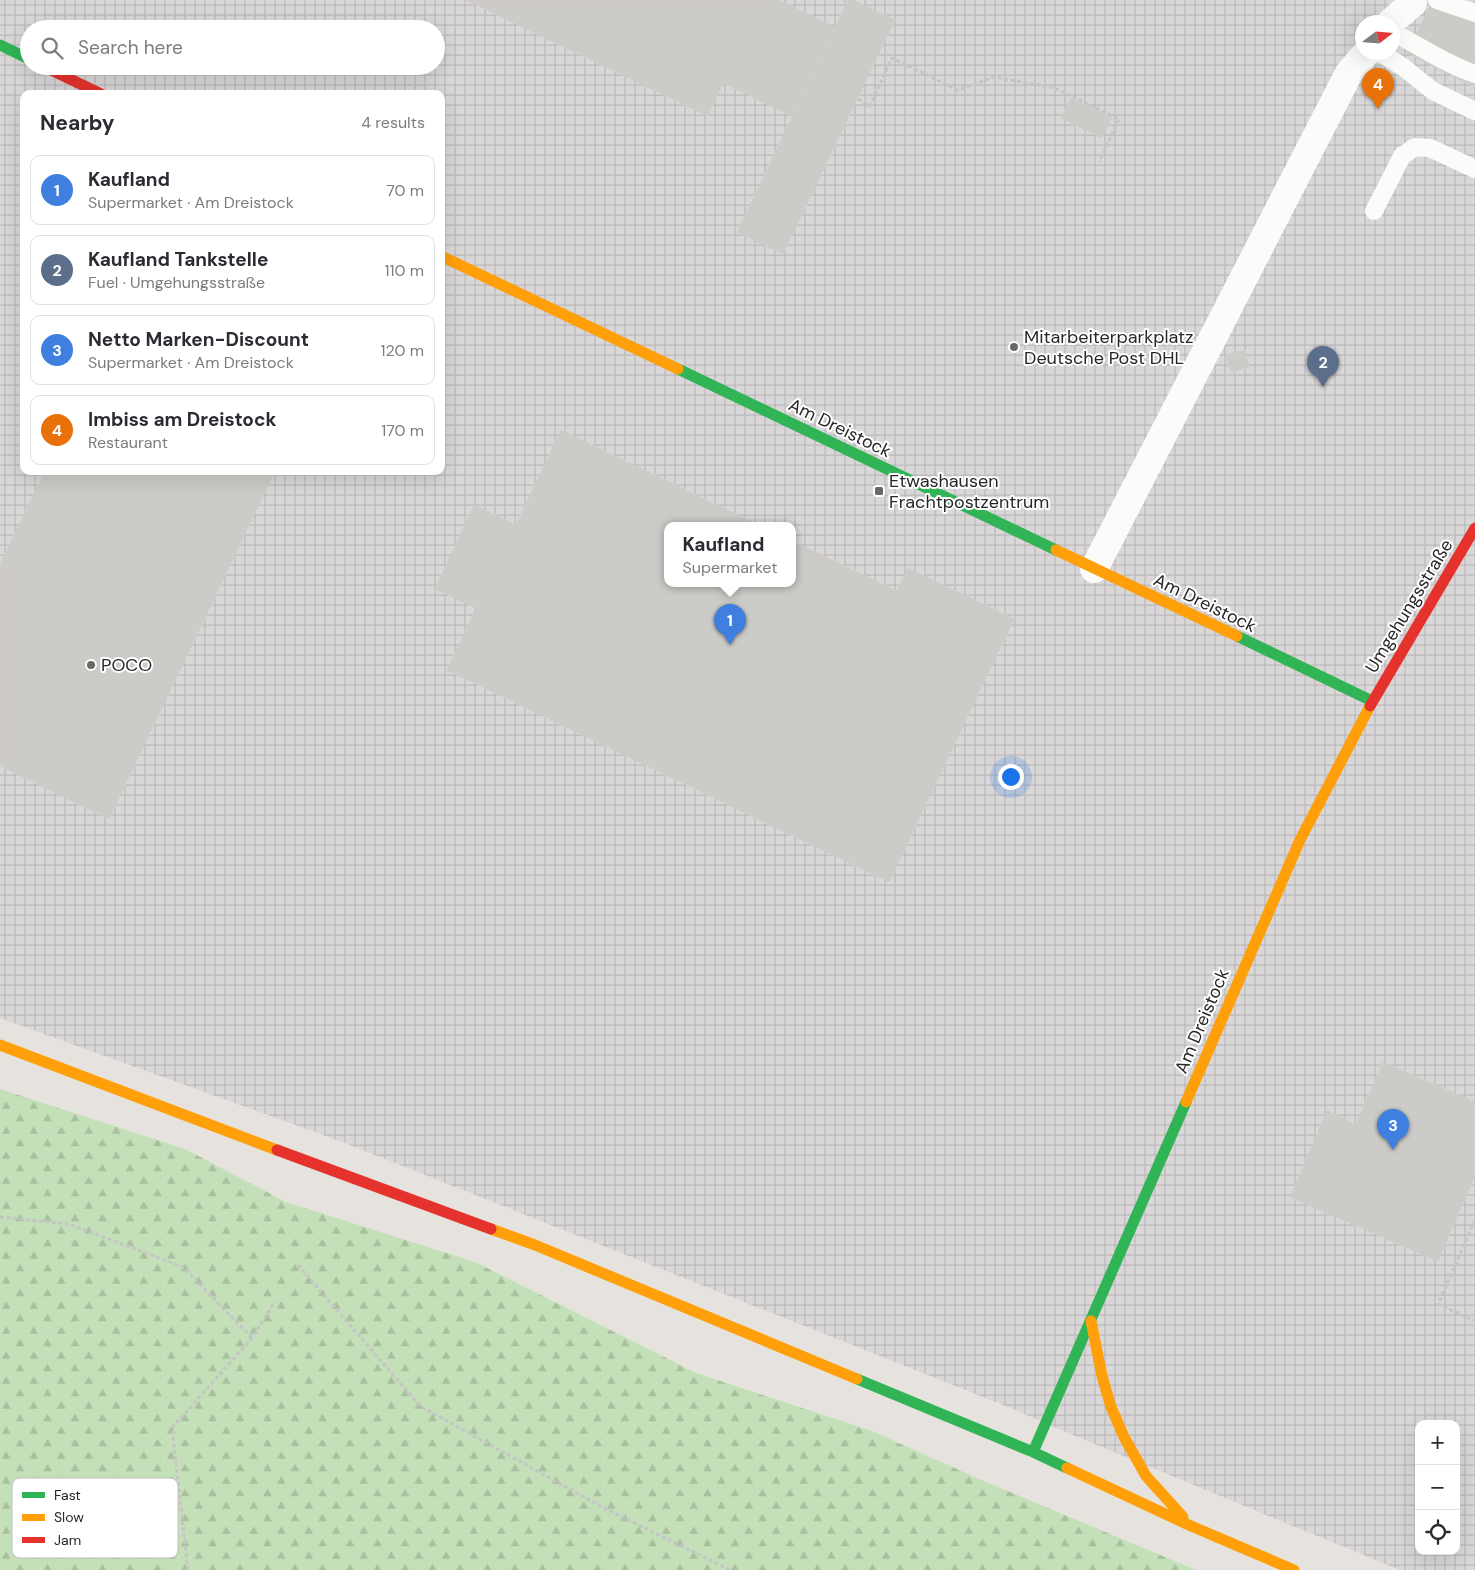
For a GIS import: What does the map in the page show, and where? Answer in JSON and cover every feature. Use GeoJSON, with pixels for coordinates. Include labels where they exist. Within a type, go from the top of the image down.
{"type":"FeatureCollection","features":[{"type":"Feature","properties":{"kind":"street"},"geometry":{"type":"LineString","coordinates":[[1400,16],[1423,1]]}},
{"type":"Feature","properties":{"kind":"street"},"geometry":{"type":"LineString","coordinates":[[0,46],[20,55]]}},
{"type":"Feature","properties":{"kind":"street"},"geometry":{"type":"LineString","coordinates":[[1094,569],[1349,72],[1360,60]]}},
{"type":"Feature","properties":{"kind":"street"},"geometry":{"type":"LineString","coordinates":[[62,75],[93,90]]}},
{"type":"Feature","properties":{"kind":"street","name":"Am Dreistock"},"geometry":{"type":"LineString","coordinates":[[445,258],[1372,702],[1300,840],[1033,1452]]}},
{"type":"Feature","properties":{"kind":"street","name":"Umgehungsstraße"},"geometry":{"type":"LineString","coordinates":[[1372,702],[1475,528]]}},
{"type":"Feature","properties":{"kind":"street"},"geometry":{"type":"LineString","coordinates":[[0,1045],[535,1246],[1033,1452],[1191,1526],[1294,1570]]}},
{"type":"Feature","properties":{"kind":"street"},"geometry":{"type":"LineString","coordinates":[[1091,1322],[1102,1376],[1111,1408],[1124,1438],[1146,1476],[1191,1526]]}},
{"type":"Feature","properties":{"kind":"lane"},"geometry":{"type":"LineString","coordinates":[[1423,1],[1475,14]]}},
{"type":"Feature","properties":{"kind":"lane"},"geometry":{"type":"LineString","coordinates":[[1400,36],[1443,61],[1475,74]]}},
{"type":"Feature","properties":{"kind":"lane"},"geometry":{"type":"LineString","coordinates":[[1391,60],[1433,91],[1475,111]]}},
{"type":"Feature","properties":{"kind":"lane"},"geometry":{"type":"LineString","coordinates":[[1374,211],[1402,156],[1414,147],[1430,148],[1475,169]]}},
{"type":"Feature","properties":{"kind":"path"},"geometry":{"type":"LineString","coordinates":[[858,99],[870,106],[892,58],[958,90],[994,77],[1055,88],[1119,119],[1099,162]]}},
{"type":"Feature","properties":{"kind":"path"},"geometry":{"type":"LineString","coordinates":[[0,1217],[69,1224],[183,1267],[252,1338]]}},
{"type":"Feature","properties":{"kind":"path"},"geometry":{"type":"LineString","coordinates":[[1475,1220],[1438,1304],[1475,1321]]}},
{"type":"Feature","properties":{"kind":"path"},"geometry":{"type":"LineString","coordinates":[[298,1265],[420,1406],[602,1507],[730,1570]]}},
{"type":"Feature","properties":{"kind":"path"},"geometry":{"type":"LineString","coordinates":[[178,1478],[172,1428],[252,1338],[274,1301]]}},
{"type":"Feature","properties":{"kind":"path"},"geometry":{"type":"LineString","coordinates":[[178,1481],[188,1570]]}},
{"type":"Feature","properties":{"kind":"shaded area"},"geometry":{"type":"Polygon","coordinates":[[[0,0],[1475,0],[1475,1570],[1400,1570],[1008,1407],[342,1142],[0,1018],[0,0]]]}},
{"type":"Feature","properties":{"kind":"green space"},"geometry":{"type":"Polygon","coordinates":[[[0,1089],[185,1149],[286,1202],[475,1262],[696,1373],[872,1431],[979,1479],[1196,1570],[0,1570],[0,1089]]]}},
{"type":"Feature","properties":{"kind":"building"},"geometry":{"type":"Polygon","coordinates":[[[466,0],[779,0],[835,27],[792,116],[723,83],[708,116],[466,0]]]}},
{"type":"Feature","properties":{"kind":"building"},"geometry":{"type":"Polygon","coordinates":[[[848,0],[853,0],[895,20],[783,254],[737,232],[848,0]]]}},
{"type":"Feature","properties":{"kind":"building"},"geometry":{"type":"Polygon","coordinates":[[[1433,0],[1475,15],[1475,87],[1407,53],[1433,0]]]}},
{"type":"Feature","properties":{"kind":"building"},"geometry":{"type":"Polygon","coordinates":[[[1071,98],[1112,118],[1102,138],[1061,118],[1071,98]]]}},
{"type":"Feature","properties":{"kind":"building"},"geometry":{"type":"Polygon","coordinates":[[[1245,350],[1249,367],[1231,372],[1226,355],[1245,350]]]}},
{"type":"Feature","properties":{"kind":"building"},"geometry":{"type":"Polygon","coordinates":[[[561,430],[753,522],[664,522],[664,587],[796,587],[796,543],[897,591],[908,568],[1014,619],[889,882],[447,670],[476,608],[435,589],[474,505],[516,525],[561,430]]]}},
{"type":"Feature","properties":{"kind":"building","name":"POCO"},"geometry":{"type":"Polygon","coordinates":[[[43,475],[273,475],[109,819],[0,766],[0,564],[43,475]]]}},
{"type":"Feature","properties":{"kind":"building"},"geometry":{"type":"Polygon","coordinates":[[[1383,1062],[1475,1102],[1475,1175],[1438,1261],[1290,1197],[1327,1111],[1356,1124],[1383,1062]]]}},
{"type":"Feature","properties":{"kind":"traffic: fast"},"geometry":{"type":"LineString","coordinates":[[0,45],[20,55]]}},
{"type":"Feature","properties":{"kind":"traffic: fast"},"geometry":{"type":"LineString","coordinates":[[678,369],[1056,550]]}},
{"type":"Feature","properties":{"kind":"traffic: fast"},"geometry":{"type":"LineString","coordinates":[[1237,636],[1372,701]]}},
{"type":"Feature","properties":{"kind":"traffic: fast"},"geometry":{"type":"LineString","coordinates":[[1033,1452],[1186,1102]]}},
{"type":"Feature","properties":{"kind":"traffic: fast"},"geometry":{"type":"LineString","coordinates":[[857,1379],[1067,1468]]}},
{"type":"Feature","properties":{"kind":"traffic: slow"},"geometry":{"type":"LineString","coordinates":[[445,258],[678,369]]}},
{"type":"Feature","properties":{"kind":"traffic: slow"},"geometry":{"type":"LineString","coordinates":[[1056,550],[1237,636]]}},
{"type":"Feature","properties":{"kind":"traffic: slow"},"geometry":{"type":"LineString","coordinates":[[1186,1102],[1300,840],[1370,706]]}},
{"type":"Feature","properties":{"kind":"traffic: slow"},"geometry":{"type":"LineString","coordinates":[[0,1045],[277,1150]]}},
{"type":"Feature","properties":{"kind":"traffic: slow"},"geometry":{"type":"LineString","coordinates":[[491,1229],[535,1245],[857,1379]]}},
{"type":"Feature","properties":{"kind":"traffic: slow"},"geometry":{"type":"LineString","coordinates":[[1091,1321],[1102,1376],[1111,1407],[1124,1437],[1146,1476],[1183,1517]]}},
{"type":"Feature","properties":{"kind":"traffic: slow"},"geometry":{"type":"LineString","coordinates":[[1067,1468],[1191,1526],[1294,1570]]}},
{"type":"Feature","properties":{"kind":"traffic: jam"},"geometry":{"type":"LineString","coordinates":[[62,75],[93,90]]}},
{"type":"Feature","properties":{"kind":"traffic: jam"},"geometry":{"type":"LineString","coordinates":[[1370,706],[1475,528]]}},
{"type":"Feature","properties":{"kind":"traffic: jam"},"geometry":{"type":"LineString","coordinates":[[277,1150],[491,1229]]}},
{"type":"Feature","properties":{"kind":"place","name":"Imbiss am Dreistock"},"geometry":{"type":"Point","coordinates":[1378,109]}},
{"type":"Feature","properties":{"kind":"place","name":"Mitarbeiterparkplatz Deutsche Post DHL"},"geometry":{"type":"Point","coordinates":[1014,347]}},
{"type":"Feature","properties":{"kind":"place","name":"Kaufland Tankstelle"},"geometry":{"type":"Point","coordinates":[1323,387]}},
{"type":"Feature","properties":{"kind":"place","name":"Etwashausen Frachtpostzentrum"},"geometry":{"type":"Point","coordinates":[879,491]}},
{"type":"Feature","properties":{"kind":"place","name":"Kaufland"},"geometry":{"type":"Point","coordinates":[730,645]}},
{"type":"Feature","properties":{"kind":"place","name":"POCO"},"geometry":{"type":"Point","coordinates":[91,665]}},
{"type":"Feature","properties":{"kind":"place","name":"Netto Marken-Discount"},"geometry":{"type":"Point","coordinates":[1393,1150]}}]}
